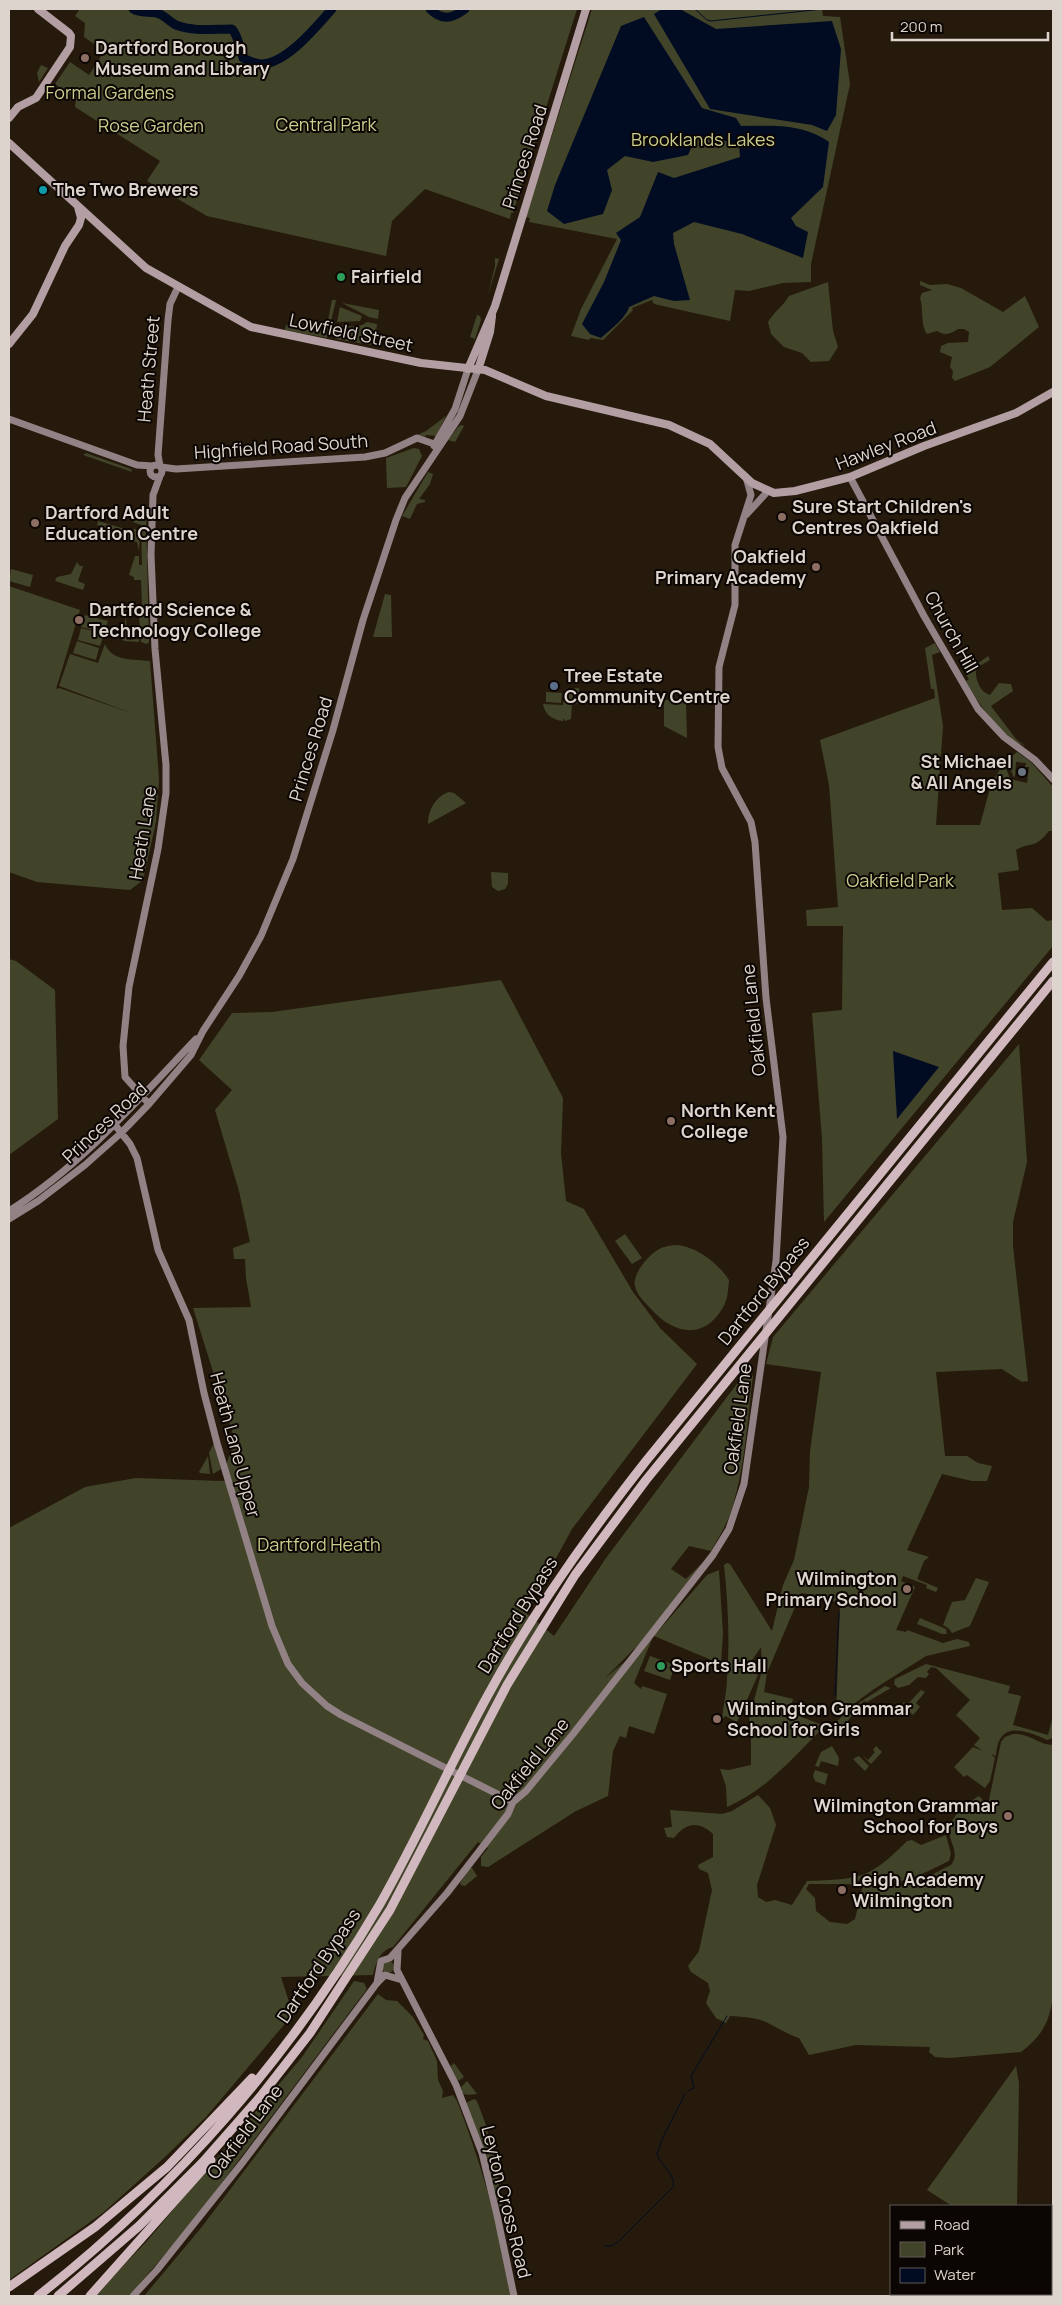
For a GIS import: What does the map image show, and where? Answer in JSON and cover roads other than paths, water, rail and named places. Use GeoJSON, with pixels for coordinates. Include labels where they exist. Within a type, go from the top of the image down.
{"type":"FeatureCollection","features":[{"type":"Feature","properties":{"kind":"highway","name":"Dartford Bypass"},"geometry":{"type":"LineString","coordinates":[[38,2296],[105,2240],[184,2164],[239,2103],[299,2026],[380,1904],[405,1860],[493,1686],[541,1606],[587,1538],[646,1461],[1053,962]]}},
{"type":"Feature","properties":{"kind":"highway","name":"Dartford Bypass"},"geometry":{"type":"LineString","coordinates":[[58,2296],[139,2226],[203,2162],[260,2097],[310,2033],[390,1910],[508,1684],[580,1568],[646,1480],[1053,981]]}},
{"type":"Feature","properties":{"kind":"highway"},"geometry":{"type":"LineString","coordinates":[[9,2287],[95,2227],[167,2167],[220,2113],[299,2026]]}},
{"type":"Feature","properties":{"kind":"highway"},"geometry":{"type":"LineString","coordinates":[[90,2296],[204,2169],[260,2097]]}},
{"type":"Feature","properties":{"kind":"main road"},"geometry":{"type":"LineString","coordinates":[[9,118],[18,107],[36,98],[70,47],[69,33],[38,9]]}},
{"type":"Feature","properties":{"kind":"main road","name":"Princes Road"},"geometry":{"type":"LineString","coordinates":[[478,370],[490,332],[492,314],[586,9]]}},
{"type":"Feature","properties":{"kind":"main road","name":"Lowfield Street"},"geometry":{"type":"LineString","coordinates":[[9,143],[146,268],[255,329],[421,363],[494,373],[546,396],[672,426],[707,442],[722,453],[746,477]]}},
{"type":"Feature","properties":{"kind":"main road"},"geometry":{"type":"LineString","coordinates":[[78,206],[81,224]]}},
{"type":"Feature","properties":{"kind":"main road"},"geometry":{"type":"LineString","coordinates":[[9,344],[33,314],[65,246],[81,224],[86,212]]}},
{"type":"Feature","properties":{"kind":"main road"},"geometry":{"type":"LineString","coordinates":[[81,224],[93,221]]}},
{"type":"Feature","properties":{"kind":"main road","name":"Princes Road"},"geometry":{"type":"LineString","coordinates":[[468,369],[481,334],[492,314]]}},
{"type":"Feature","properties":{"kind":"main road","name":"Hawley Road"},"geometry":{"type":"LineString","coordinates":[[764,489],[780,493],[795,491],[850,477],[924,446],[1016,412],[1053,392]]}},
{"type":"Feature","properties":{"kind":"main road"},"geometry":{"type":"LineString","coordinates":[[746,477],[764,489]]}},
{"type":"Feature","properties":{"kind":"street","name":"Heath Street"},"geometry":{"type":"LineString","coordinates":[[158,469],[169,310],[178,287]]}},
{"type":"Feature","properties":{"kind":"street","name":"Princes Road"},"geometry":{"type":"LineString","coordinates":[[9,1219],[46,1195],[85,1165],[121,1133],[149,1104],[191,1055],[203,1031],[239,976],[261,936],[283,885],[333,730],[387,543],[405,498],[426,467],[455,408],[468,369]]}},
{"type":"Feature","properties":{"kind":"street","name":"Princes Road"},"geometry":{"type":"LineString","coordinates":[[436,448],[463,411],[478,370]]}},
{"type":"Feature","properties":{"kind":"street"},"geometry":{"type":"LineString","coordinates":[[9,419],[136,465],[158,469],[156,477],[136,465]]}},
{"type":"Feature","properties":{"kind":"street","name":"Highfield Road South"},"geometry":{"type":"LineString","coordinates":[[158,469],[365,457],[385,453],[414,440],[436,448]]}},
{"type":"Feature","properties":{"kind":"street","name":"Heath Lane"},"geometry":{"type":"LineString","coordinates":[[153,495],[158,469]]}},
{"type":"Feature","properties":{"kind":"street","name":"Heath Lane"},"geometry":{"type":"LineString","coordinates":[[149,1104],[125,1077],[123,1046],[129,987],[158,849],[166,793],[166,765],[155,649],[151,554],[152,475]]}},
{"type":"Feature","properties":{"kind":"street","name":"Oakfield Lane"},"geometry":{"type":"LineString","coordinates":[[133,2296],[157,2270],[237,2169],[390,1968],[398,1949],[447,1893],[508,1814],[513,1802],[526,1792],[573,1734],[713,1555],[729,1529],[744,1484],[776,1261],[783,1137],[766,998],[756,842],[751,822],[722,768],[718,747],[719,665],[735,606],[735,545],[751,492],[746,477]]}},
{"type":"Feature","properties":{"kind":"street","name":"Church Hill"},"geometry":{"type":"LineString","coordinates":[[850,477],[924,616],[978,709],[1004,737],[1030,756],[1053,779]]}},
{"type":"Feature","properties":{"kind":"street","name":"Oakfield Lane"},"geometry":{"type":"LineString","coordinates":[[743,518],[764,489]]}},
{"type":"Feature","properties":{"kind":"street","name":"Princes Road"},"geometry":{"type":"LineString","coordinates":[[9,1211],[35,1195],[82,1157],[143,1098],[203,1031]]}},
{"type":"Feature","properties":{"kind":"street","name":"Heath Lane Upper"},"geometry":{"type":"LineString","coordinates":[[115,1125],[130,1144],[137,1158],[158,1250],[189,1320],[204,1393],[225,1472],[272,1626],[288,1664],[302,1683],[340,1715],[513,1802]]}},
{"type":"Feature","properties":{"kind":"street","name":"Leyton Cross Road"},"geometry":{"type":"LineString","coordinates":[[390,1968],[402,1980],[456,2085],[482,2153],[499,2222],[514,2296]]}},
{"type":"Feature","properties":{"kind":"water"},"geometry":{"type":"Polygon","coordinates":[[[662,9],[680,9],[716,29],[832,21],[841,49],[836,115],[827,131],[812,125],[710,109],[654,14],[662,9]]]}},
{"type":"Feature","properties":{"kind":"water"},"geometry":{"type":"Polygon","coordinates":[[[644,17],[702,108],[736,118],[741,126],[776,126],[798,129],[808,131],[829,142],[823,187],[791,218],[796,226],[808,232],[803,258],[742,234],[694,222],[673,233],[674,244],[690,300],[674,301],[654,296],[629,307],[621,320],[601,338],[590,334],[582,324],[604,282],[621,240],[616,233],[640,217],[658,172],[674,178],[740,157],[739,144],[697,135],[688,155],[653,162],[625,156],[607,170],[612,190],[603,214],[564,224],[547,211],[555,185],[621,26],[644,17]]]}},
{"type":"Feature","properties":{"kind":"water"},"geometry":{"type":"Polygon","coordinates":[[[893,1051],[939,1067],[897,1119],[893,1051]]]}},
{"type":"Feature","properties":{"kind":"waterway"},"geometry":{"type":"LineString","coordinates":[[133,9],[159,14],[176,25],[190,29],[232,29],[238,39],[243,58],[262,64],[281,58],[291,51],[332,9]]}},
{"type":"Feature","properties":{"kind":"waterway"},"geometry":{"type":"LineString","coordinates":[[430,9],[443,17],[451,17],[465,9]]}},
{"type":"Feature","properties":{"kind":"waterway"},"geometry":{"type":"LineString","coordinates":[[695,9],[707,20],[711,21],[823,9],[847,9]]}},
{"type":"Feature","properties":{"kind":"waterway"},"geometry":{"type":"LineString","coordinates":[[837,1651],[839,1612]]}},
{"type":"Feature","properties":{"kind":"waterway"},"geometry":{"type":"LineString","coordinates":[[835,1696],[837,1652]]}},
{"type":"Feature","properties":{"kind":"waterway"},"geometry":{"type":"LineString","coordinates":[[688,2091],[694,2088],[691,2076],[727,2016]]}},
{"type":"Feature","properties":{"kind":"waterway"},"geometry":{"type":"LineString","coordinates":[[605,2246],[612,2246],[619,2241],[673,2187],[672,2178],[657,2154],[664,2135],[685,2094]]}},
{"type":"Feature","properties":{"kind":"place","name":"Dartford Borough Museum and Library"},"geometry":{"type":"Point","coordinates":[85,58]}},
{"type":"Feature","properties":{"kind":"place","name":"The Two Brewers"},"geometry":{"type":"Point","coordinates":[43,190]}},
{"type":"Feature","properties":{"kind":"place","name":"Fairfield"},"geometry":{"type":"Point","coordinates":[341,277]}},
{"type":"Feature","properties":{"kind":"place","name":"Sure Start Children's Centres Oakfield"},"geometry":{"type":"Point","coordinates":[782,517]}},
{"type":"Feature","properties":{"kind":"place","name":"Dartford Adult Education Centre"},"geometry":{"type":"Point","coordinates":[35,523]}},
{"type":"Feature","properties":{"kind":"place","name":"Oakfield Primary Academy"},"geometry":{"type":"Point","coordinates":[816,567]}},
{"type":"Feature","properties":{"kind":"place","name":"Dartford Science & Technology College"},"geometry":{"type":"Point","coordinates":[79,620]}},
{"type":"Feature","properties":{"kind":"place","name":"Tree Estate Community Centre"},"geometry":{"type":"Point","coordinates":[554,686]}},
{"type":"Feature","properties":{"kind":"place","name":"St Michael & All Angels"},"geometry":{"type":"Point","coordinates":[1022,772]}},
{"type":"Feature","properties":{"kind":"place","name":"North Kent College"},"geometry":{"type":"Point","coordinates":[671,1121]}},
{"type":"Feature","properties":{"kind":"place","name":"Wilmington Primary School"},"geometry":{"type":"Point","coordinates":[907,1589]}},
{"type":"Feature","properties":{"kind":"place","name":"Sports Hall"},"geometry":{"type":"Point","coordinates":[661,1666]}},
{"type":"Feature","properties":{"kind":"place","name":"Wilmington Grammar School for Girls"},"geometry":{"type":"Point","coordinates":[717,1719]}},
{"type":"Feature","properties":{"kind":"place","name":"Wilmington Grammar School for Boys"},"geometry":{"type":"Point","coordinates":[1008,1816]}},
{"type":"Feature","properties":{"kind":"place","name":"Leigh Academy Wilmington"},"geometry":{"type":"Point","coordinates":[842,1890]}},
{"type":"Feature","properties":{"kind":"park label","name":"Formal Gardens"},"geometry":{"type":"Point","coordinates":[110,93]}},
{"type":"Feature","properties":{"kind":"park label","name":"Central Park"},"geometry":{"type":"Point","coordinates":[326,125]}},
{"type":"Feature","properties":{"kind":"park label","name":"Rose Garden"},"geometry":{"type":"Point","coordinates":[151,126]}},
{"type":"Feature","properties":{"kind":"park label","name":"Brooklands Lakes"},"geometry":{"type":"Point","coordinates":[703,140]}},
{"type":"Feature","properties":{"kind":"park label","name":"Oakfield Park"},"geometry":{"type":"Point","coordinates":[900,881]}},
{"type":"Feature","properties":{"kind":"park label","name":"Dartford Heath"},"geometry":{"type":"Point","coordinates":[319,1545]}}]}
